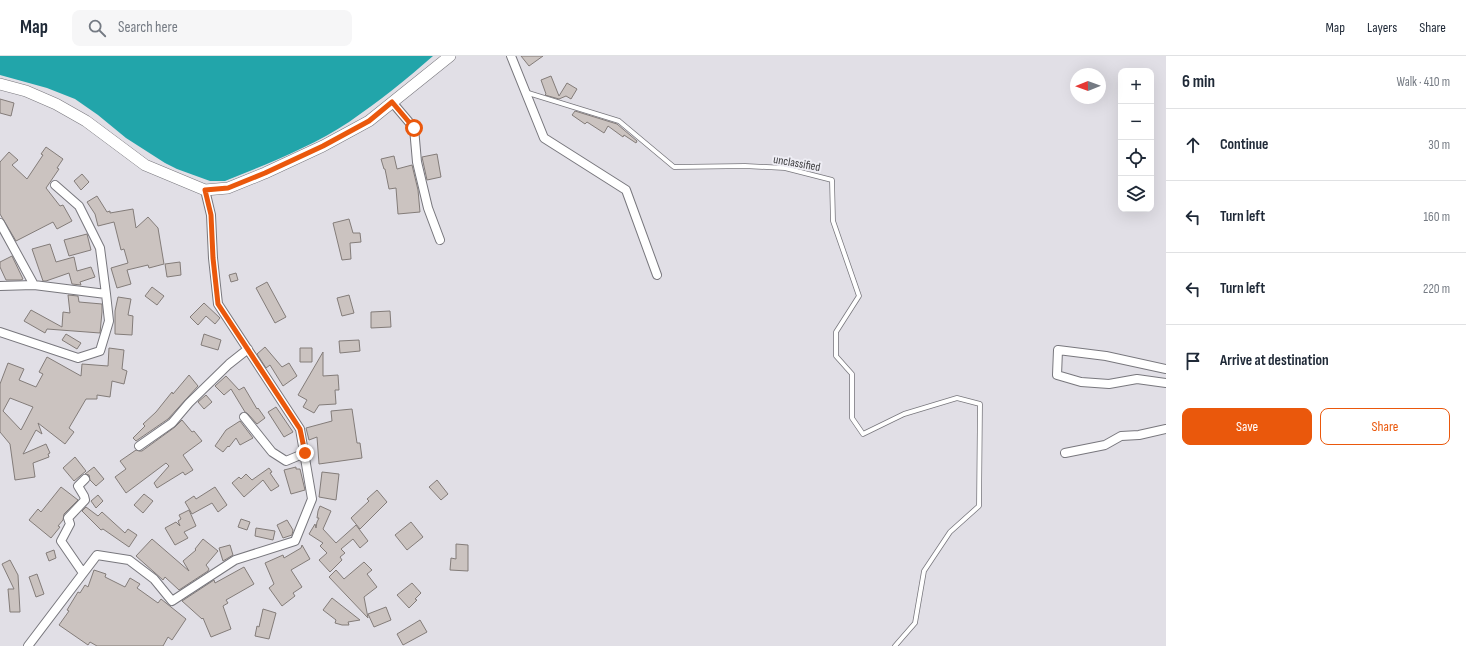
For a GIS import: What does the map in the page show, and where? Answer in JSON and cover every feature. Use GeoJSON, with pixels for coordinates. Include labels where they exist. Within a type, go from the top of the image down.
{"type":"FeatureCollection","features":[{"type":"Feature","properties":{"kind":"main road"},"geometry":{"type":"LineString","coordinates":[[0,84],[26,91],[56,104],[86,121],[145,165],[205,190],[228,188],[265,173],[323,146],[369,121],[450,56]]}},
{"type":"Feature","properties":{"kind":"street"},"geometry":{"type":"LineString","coordinates":[[510,56],[544,138],[626,190],[656,275]]}},
{"type":"Feature","properties":{"kind":"street"},"geometry":{"type":"LineString","coordinates":[[392,102],[414,128],[417,162],[428,208],[440,240]]}},
{"type":"Feature","properties":{"kind":"street"},"geometry":{"type":"LineString","coordinates":[[0,332],[78,358],[100,350],[109,321],[100,248],[79,206],[55,185]]}},
{"type":"Feature","properties":{"kind":"street"},"geometry":{"type":"LineString","coordinates":[[28,646],[97,555],[128,560],[154,579],[172,601],[236,560],[295,540],[312,499],[300,429],[218,304],[213,258],[211,215],[205,190]]}},
{"type":"Feature","properties":{"kind":"street"},"geometry":{"type":"LineString","coordinates":[[0,223],[34,285]]}},
{"type":"Feature","properties":{"kind":"street"},"geometry":{"type":"LineString","coordinates":[[0,286],[34,285],[106,294]]}},
{"type":"Feature","properties":{"kind":"street"},"geometry":{"type":"LineString","coordinates":[[139,446],[172,423],[189,403],[229,364],[248,349]]}},
{"type":"Feature","properties":{"kind":"street"},"geometry":{"type":"LineString","coordinates":[[1166,369],[1099,355],[1058,350],[1057,374],[1081,382],[1109,384],[1137,379],[1166,383]]}},
{"type":"Feature","properties":{"kind":"street"},"geometry":{"type":"LineString","coordinates":[[244,417],[272,452],[286,460],[305,453]]}},
{"type":"Feature","properties":{"kind":"street"},"geometry":{"type":"LineString","coordinates":[[1065,453],[1105,444],[1121,436],[1139,435],[1166,429]]}},
{"type":"Feature","properties":{"kind":"street"},"geometry":{"type":"LineString","coordinates":[[83,573],[61,541],[70,524],[68,518],[85,500],[78,486],[85,480]]}},
{"type":"Feature","properties":{"kind":"lane","name":"unclassified"},"geometry":{"type":"LineString","coordinates":[[525,91],[619,121],[674,167],[745,166],[784,168],[832,180],[833,221],[859,296],[836,332],[836,356],[852,374],[852,418],[863,434],[904,414],[957,398],[980,404],[979,506],[950,532],[924,571],[915,623],[895,646]]}},
{"type":"Feature","properties":{"kind":"water"},"geometry":{"type":"Polygon","coordinates":[[[0,56],[433,56],[403,82],[349,122],[320,139],[225,181],[210,181],[165,163],[126,138],[98,115],[75,99],[47,88],[0,75],[0,56]]]}},
{"type":"Feature","properties":{"kind":"building"},"geometry":{"type":"Polygon","coordinates":[[[521,56],[543,56],[529,66],[521,56]]]}},
{"type":"Feature","properties":{"kind":"building"},"geometry":{"type":"Polygon","coordinates":[[[551,76],[559,96],[567,83],[577,89],[571,99],[566,96],[559,99],[545,95],[546,94],[541,80],[551,76]]]}},
{"type":"Feature","properties":{"kind":"building"},"geometry":{"type":"Polygon","coordinates":[[[0,99],[14,103],[11,116],[0,113],[0,99]]]}},
{"type":"Feature","properties":{"kind":"building"},"geometry":{"type":"Polygon","coordinates":[[[575,111],[617,124],[637,141],[636,143],[624,135],[623,137],[608,126],[604,133],[587,122],[585,124],[572,115],[575,111]]]}},
{"type":"Feature","properties":{"kind":"building"},"geometry":{"type":"Polygon","coordinates":[[[46,147],[63,159],[57,168],[59,169],[46,188],[60,206],[63,205],[72,221],[57,229],[53,222],[16,241],[0,214],[0,162],[9,152],[18,160],[12,165],[27,179],[43,155],[41,154],[46,147]]]}},
{"type":"Feature","properties":{"kind":"building"},"geometry":{"type":"Polygon","coordinates":[[[437,154],[441,177],[427,180],[422,157],[437,154]]]}},
{"type":"Feature","properties":{"kind":"building"},"geometry":{"type":"Polygon","coordinates":[[[394,156],[397,169],[412,165],[418,190],[420,212],[398,214],[396,188],[389,189],[385,169],[381,159],[394,156]]]}},
{"type":"Feature","properties":{"kind":"building"},"geometry":{"type":"Polygon","coordinates":[[[82,174],[89,182],[81,190],[74,181],[82,174]]]}},
{"type":"Feature","properties":{"kind":"building"},"geometry":{"type":"Polygon","coordinates":[[[97,196],[107,212],[110,211],[110,213],[133,209],[136,228],[148,217],[158,228],[164,264],[149,268],[148,265],[127,270],[131,284],[117,288],[111,268],[128,263],[124,249],[121,250],[114,222],[98,226],[95,214],[87,202],[97,196]]]}},
{"type":"Feature","properties":{"kind":"building"},"geometry":{"type":"Polygon","coordinates":[[[349,219],[353,233],[360,233],[361,242],[350,243],[351,259],[342,260],[333,223],[349,219]]]}},
{"type":"Feature","properties":{"kind":"building"},"geometry":{"type":"Polygon","coordinates":[[[87,234],[91,250],[69,256],[64,240],[87,234]]]}},
{"type":"Feature","properties":{"kind":"building"},"geometry":{"type":"Polygon","coordinates":[[[50,244],[56,262],[74,257],[77,271],[91,267],[95,277],[80,282],[81,285],[72,284],[69,273],[43,281],[32,249],[50,244]]]}},
{"type":"Feature","properties":{"kind":"building"},"geometry":{"type":"Polygon","coordinates":[[[12,256],[23,279],[21,280],[6,280],[0,267],[0,262],[12,256]]]}},
{"type":"Feature","properties":{"kind":"building"},"geometry":{"type":"Polygon","coordinates":[[[180,262],[181,275],[167,277],[165,264],[180,262]]]}},
{"type":"Feature","properties":{"kind":"building"},"geometry":{"type":"Polygon","coordinates":[[[236,273],[238,280],[231,282],[229,275],[236,273]]]}},
{"type":"Feature","properties":{"kind":"building"},"geometry":{"type":"Polygon","coordinates":[[[267,282],[286,317],[275,323],[256,288],[267,282]]]}},
{"type":"Feature","properties":{"kind":"building"},"geometry":{"type":"Polygon","coordinates":[[[152,287],[164,296],[157,305],[145,296],[152,287]]]}},
{"type":"Feature","properties":{"kind":"building"},"geometry":{"type":"Polygon","coordinates":[[[68,295],[78,296],[79,302],[102,304],[100,333],[47,329],[45,333],[24,321],[31,310],[62,327],[63,312],[70,313],[68,295]]]}},
{"type":"Feature","properties":{"kind":"building"},"geometry":{"type":"Polygon","coordinates":[[[349,295],[354,313],[342,316],[337,298],[349,295]]]}},
{"type":"Feature","properties":{"kind":"building"},"geometry":{"type":"Polygon","coordinates":[[[118,297],[131,299],[128,315],[133,316],[132,335],[115,334],[115,311],[118,297]]]}},
{"type":"Feature","properties":{"kind":"building"},"geometry":{"type":"Polygon","coordinates":[[[204,303],[220,318],[215,324],[206,316],[198,325],[190,317],[204,303]]]}},
{"type":"Feature","properties":{"kind":"building"},"geometry":{"type":"Polygon","coordinates":[[[390,311],[391,327],[371,328],[371,312],[390,311]]]}},
{"type":"Feature","properties":{"kind":"building"},"geometry":{"type":"Polygon","coordinates":[[[66,334],[81,343],[77,349],[62,340],[66,334]]]}},
{"type":"Feature","properties":{"kind":"building"},"geometry":{"type":"Polygon","coordinates":[[[204,334],[221,340],[218,350],[201,345],[204,334]]]}},
{"type":"Feature","properties":{"kind":"building"},"geometry":{"type":"Polygon","coordinates":[[[359,340],[360,351],[340,353],[339,341],[359,340]]]}},
{"type":"Feature","properties":{"kind":"building"},"geometry":{"type":"Polygon","coordinates":[[[265,347],[282,367],[289,363],[297,376],[283,386],[270,365],[266,368],[257,354],[265,347]]]}},
{"type":"Feature","properties":{"kind":"building"},"geometry":{"type":"Polygon","coordinates":[[[109,348],[124,350],[122,369],[127,371],[124,384],[112,381],[110,397],[97,395],[97,399],[86,399],[69,428],[74,432],[65,444],[38,423],[42,434],[36,430],[23,454],[46,444],[50,453],[48,454],[49,457],[33,463],[35,477],[15,480],[10,444],[0,432],[0,384],[8,363],[24,369],[19,380],[36,387],[43,374],[39,372],[47,357],[81,376],[82,364],[108,366],[109,348]],[[10,398],[3,411],[21,430],[33,407],[10,398]]]}},
{"type":"Feature","properties":{"kind":"building"},"geometry":{"type":"Polygon","coordinates":[[[300,348],[312,348],[312,362],[300,362],[300,348]]]}},
{"type":"Feature","properties":{"kind":"building"},"geometry":{"type":"Polygon","coordinates":[[[323,352],[323,376],[338,375],[339,390],[335,390],[336,404],[319,405],[314,413],[303,407],[307,400],[298,395],[323,352]]]}},
{"type":"Feature","properties":{"kind":"building"},"geometry":{"type":"Polygon","coordinates":[[[189,375],[198,386],[168,419],[136,441],[133,438],[145,426],[143,424],[156,412],[172,392],[173,394],[189,375]]]}},
{"type":"Feature","properties":{"kind":"building"},"geometry":{"type":"Polygon","coordinates":[[[226,376],[239,390],[244,387],[257,409],[258,408],[265,418],[257,424],[245,412],[231,389],[224,395],[215,386],[226,376]]]}},
{"type":"Feature","properties":{"kind":"building"},"geometry":{"type":"Polygon","coordinates":[[[206,395],[212,402],[204,409],[198,402],[206,395]]]}},
{"type":"Feature","properties":{"kind":"building"},"geometry":{"type":"Polygon","coordinates":[[[276,407],[293,432],[284,437],[268,412],[276,407]]]}},
{"type":"Feature","properties":{"kind":"building"},"geometry":{"type":"Polygon","coordinates":[[[352,409],[357,443],[360,443],[362,458],[319,464],[317,437],[309,440],[306,428],[332,421],[331,411],[352,409]]]}},
{"type":"Feature","properties":{"kind":"building"},"geometry":{"type":"Polygon","coordinates":[[[182,420],[202,441],[183,455],[193,470],[185,475],[183,472],[157,488],[154,483],[169,466],[166,463],[126,493],[115,477],[126,469],[120,461],[136,450],[142,451],[175,427],[182,420]]]}},
{"type":"Feature","properties":{"kind":"building"},"geometry":{"type":"Polygon","coordinates":[[[240,421],[253,438],[240,445],[236,438],[223,452],[215,446],[226,430],[240,421]]]}},
{"type":"Feature","properties":{"kind":"building"},"geometry":{"type":"Polygon","coordinates":[[[75,457],[86,471],[74,481],[63,468],[75,457]]]}},
{"type":"Feature","properties":{"kind":"building"},"geometry":{"type":"Polygon","coordinates":[[[94,467],[104,479],[96,486],[90,480],[89,475],[85,474],[94,467]]]}},
{"type":"Feature","properties":{"kind":"building"},"geometry":{"type":"Polygon","coordinates":[[[296,467],[296,469],[300,469],[305,490],[291,494],[284,470],[296,467]]]}},
{"type":"Feature","properties":{"kind":"building"},"geometry":{"type":"Polygon","coordinates":[[[269,468],[272,472],[270,473],[279,486],[271,491],[263,480],[244,497],[232,483],[239,477],[241,479],[246,474],[252,480],[269,468]]]}},
{"type":"Feature","properties":{"kind":"building"},"geometry":{"type":"Polygon","coordinates":[[[322,472],[339,474],[336,500],[319,497],[322,472]]]}},
{"type":"Feature","properties":{"kind":"building"},"geometry":{"type":"Polygon","coordinates":[[[437,480],[448,494],[441,500],[429,487],[437,480]]]}},
{"type":"Feature","properties":{"kind":"building"},"geometry":{"type":"Polygon","coordinates":[[[61,487],[78,500],[64,514],[63,520],[58,526],[60,527],[51,538],[29,520],[38,509],[41,512],[61,487]]]}},
{"type":"Feature","properties":{"kind":"building"},"geometry":{"type":"Polygon","coordinates":[[[215,487],[227,505],[218,512],[212,503],[192,514],[185,502],[194,496],[196,499],[215,487]]]}},
{"type":"Feature","properties":{"kind":"building"},"geometry":{"type":"Polygon","coordinates":[[[377,490],[387,502],[360,529],[351,518],[369,501],[367,499],[377,490]]]}},
{"type":"Feature","properties":{"kind":"building"},"geometry":{"type":"Polygon","coordinates":[[[144,494],[153,501],[143,513],[134,505],[144,494]]]}},
{"type":"Feature","properties":{"kind":"building"},"geometry":{"type":"Polygon","coordinates":[[[98,495],[103,501],[96,508],[91,501],[98,495]]]}},
{"type":"Feature","properties":{"kind":"building"},"geometry":{"type":"Polygon","coordinates":[[[320,506],[331,511],[323,529],[336,543],[356,525],[368,541],[360,548],[353,539],[341,549],[345,553],[340,557],[342,560],[330,572],[319,560],[327,553],[320,546],[323,543],[309,534],[315,524],[316,528],[320,506]]]}},
{"type":"Feature","properties":{"kind":"building"},"geometry":{"type":"Polygon","coordinates":[[[86,507],[98,516],[102,512],[125,533],[128,529],[137,535],[129,547],[103,529],[101,530],[82,511],[86,507]]]}},
{"type":"Feature","properties":{"kind":"building"},"geometry":{"type":"Polygon","coordinates":[[[189,510],[196,526],[184,532],[188,538],[175,545],[165,528],[176,522],[180,526],[178,521],[181,519],[179,515],[189,510]]]}},
{"type":"Feature","properties":{"kind":"building"},"geometry":{"type":"Polygon","coordinates":[[[241,519],[250,522],[247,530],[238,527],[241,519]]]}},
{"type":"Feature","properties":{"kind":"building"},"geometry":{"type":"Polygon","coordinates":[[[287,520],[293,530],[292,535],[283,538],[277,525],[287,520]]]}},
{"type":"Feature","properties":{"kind":"building"},"geometry":{"type":"Polygon","coordinates":[[[411,522],[423,537],[407,550],[395,535],[411,522]]]}},
{"type":"Feature","properties":{"kind":"building"},"geometry":{"type":"Polygon","coordinates":[[[256,528],[275,531],[273,540],[255,536],[256,528]]]}},
{"type":"Feature","properties":{"kind":"building"},"geometry":{"type":"Polygon","coordinates":[[[152,539],[189,571],[183,561],[196,550],[195,549],[203,539],[218,551],[206,565],[209,569],[208,571],[179,590],[165,577],[163,580],[136,556],[152,539]]]}},
{"type":"Feature","properties":{"kind":"building"},"geometry":{"type":"Polygon","coordinates":[[[456,544],[468,545],[468,571],[450,570],[451,558],[456,559],[456,544]]]}},
{"type":"Feature","properties":{"kind":"building"},"geometry":{"type":"Polygon","coordinates":[[[230,545],[233,555],[223,561],[219,548],[230,545]]]}},
{"type":"Feature","properties":{"kind":"building"},"geometry":{"type":"Polygon","coordinates":[[[302,545],[310,559],[291,570],[302,587],[293,593],[295,596],[282,606],[269,588],[274,584],[265,563],[283,555],[284,558],[301,548],[302,545]]]}},
{"type":"Feature","properties":{"kind":"building"},"geometry":{"type":"Polygon","coordinates":[[[54,550],[56,558],[49,561],[46,553],[54,550]]]}},
{"type":"Feature","properties":{"kind":"building"},"geometry":{"type":"Polygon","coordinates":[[[10,560],[18,575],[20,612],[10,612],[8,589],[14,589],[2,564],[10,560]]]}},
{"type":"Feature","properties":{"kind":"building"},"geometry":{"type":"Polygon","coordinates":[[[364,562],[372,570],[367,574],[377,587],[364,597],[368,618],[329,577],[336,570],[344,579],[364,562]]]}},
{"type":"Feature","properties":{"kind":"building"},"geometry":{"type":"Polygon","coordinates":[[[244,567],[254,584],[226,600],[228,603],[223,606],[231,629],[211,637],[203,618],[202,619],[182,601],[214,580],[215,583],[244,567]]]}},
{"type":"Feature","properties":{"kind":"building"},"geometry":{"type":"Polygon","coordinates":[[[94,570],[106,574],[105,577],[125,587],[130,578],[140,584],[137,588],[158,603],[161,599],[186,619],[172,640],[168,637],[163,646],[97,646],[90,642],[88,645],[59,625],[69,611],[67,610],[78,592],[80,593],[85,585],[88,587],[94,570]]]}},
{"type":"Feature","properties":{"kind":"building"},"geometry":{"type":"Polygon","coordinates":[[[37,574],[44,594],[36,597],[29,577],[37,574]]]}},
{"type":"Feature","properties":{"kind":"building"},"geometry":{"type":"Polygon","coordinates":[[[412,583],[421,593],[415,599],[417,600],[409,608],[397,595],[412,583]]]}},
{"type":"Feature","properties":{"kind":"building"},"geometry":{"type":"Polygon","coordinates":[[[332,598],[360,620],[348,622],[349,625],[335,623],[336,620],[323,610],[332,598]]]}},
{"type":"Feature","properties":{"kind":"building"},"geometry":{"type":"Polygon","coordinates":[[[386,607],[391,620],[374,627],[368,614],[386,607]]]}},
{"type":"Feature","properties":{"kind":"building"},"geometry":{"type":"Polygon","coordinates":[[[263,609],[276,613],[269,639],[255,636],[257,626],[259,627],[263,609]]]}},
{"type":"Feature","properties":{"kind":"building"},"geometry":{"type":"Polygon","coordinates":[[[420,620],[427,632],[403,645],[397,634],[420,620]]]}},
{"type":"Feature","properties":{"kind":"route"},"geometry":{"type":"LineString","coordinates":[[305,453],[300,429],[218,304],[213,258],[211,215],[205,190],[228,188],[265,173],[323,146],[369,121],[392,102],[414,128]]}}]}
